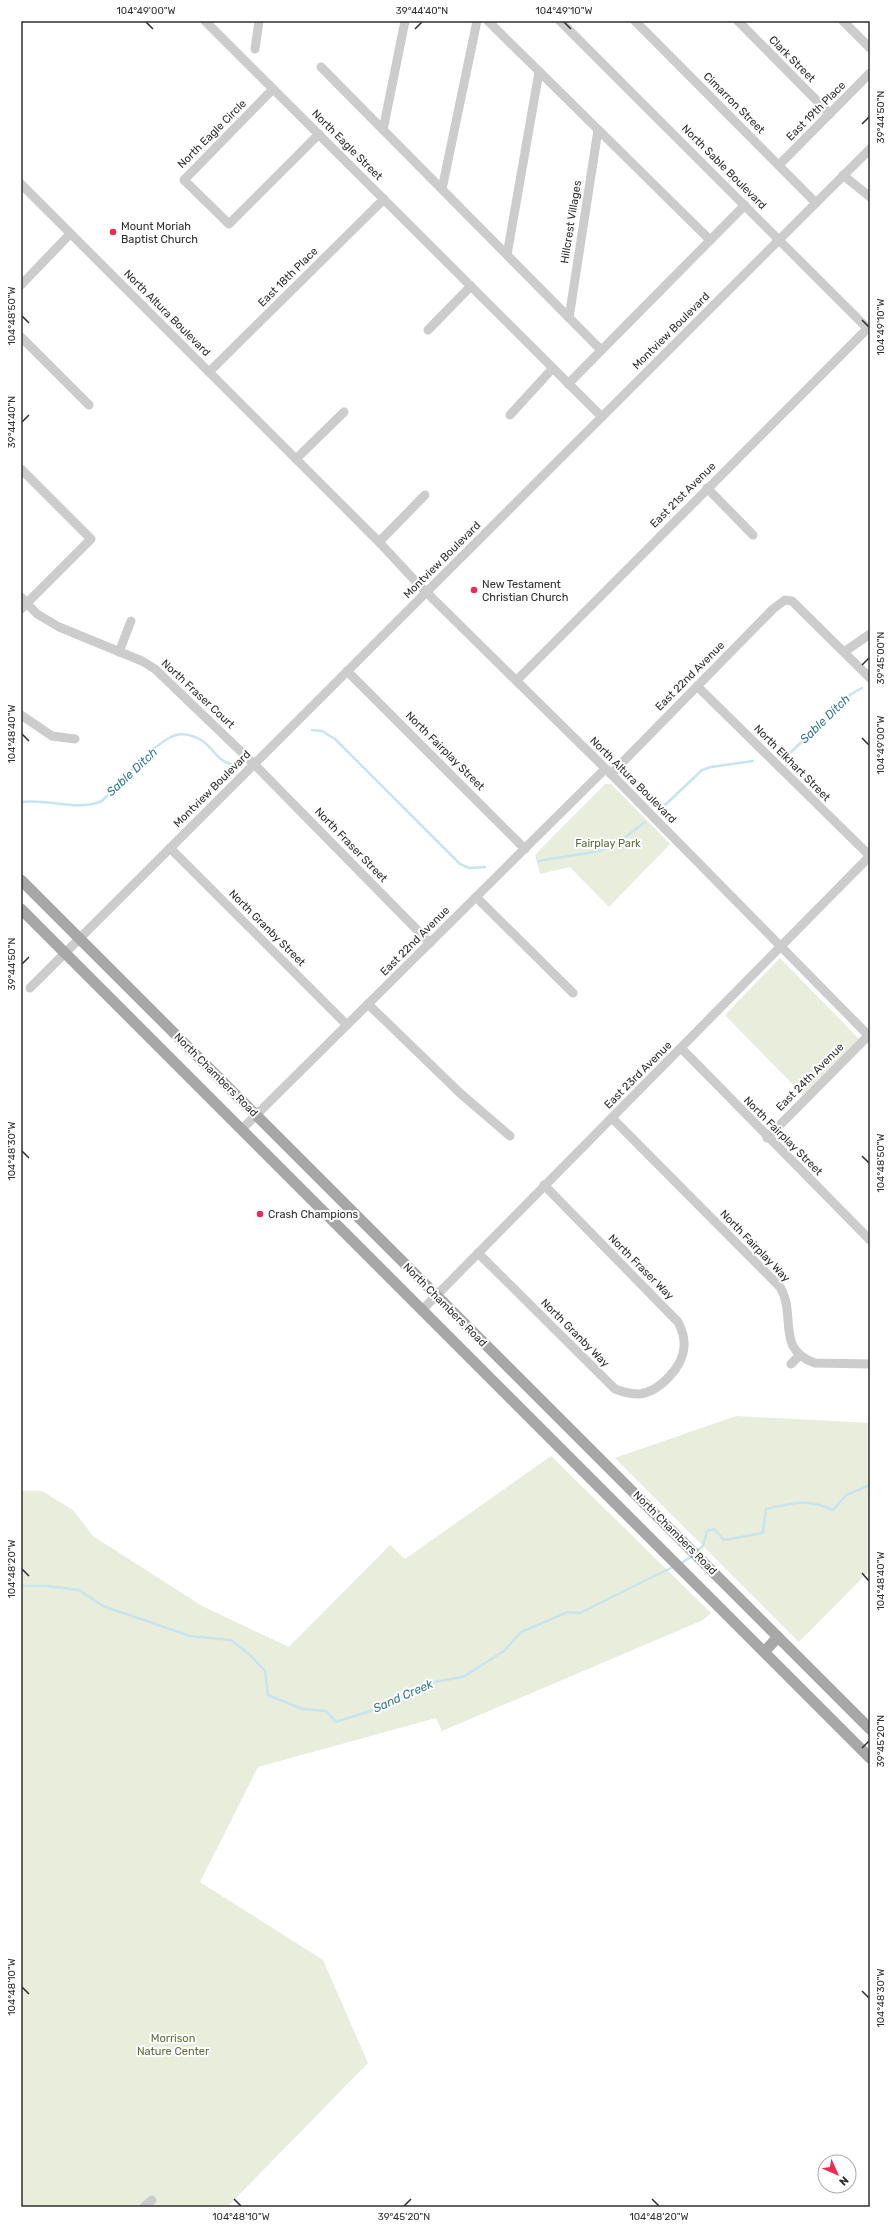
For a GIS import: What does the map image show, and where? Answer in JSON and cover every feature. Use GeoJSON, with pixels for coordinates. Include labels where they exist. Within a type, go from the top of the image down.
{"type":"FeatureCollection","features":[{"type":"Feature","properties":{"kind":"main road","name":"North Chambers Road"},"geometry":{"type":"LineString","coordinates":[[21,880],[870,1729]]}},
{"type":"Feature","properties":{"kind":"main road","name":"North Chambers Road"},"geometry":{"type":"LineString","coordinates":[[21,909],[870,1758]]}},
{"type":"Feature","properties":{"kind":"main road"},"geometry":{"type":"LineString","coordinates":[[764,1652],[778,1637]]}},
{"type":"Feature","properties":{"kind":"street","name":"North Eagle Street"},"geometry":{"type":"LineString","coordinates":[[205,21],[471,286],[552,369],[602,416]]}},
{"type":"Feature","properties":{"kind":"street"},"geometry":{"type":"LineString","coordinates":[[255,49],[259,21]]}},
{"type":"Feature","properties":{"kind":"street"},"geometry":{"type":"LineString","coordinates":[[383,130],[405,21]]}},
{"type":"Feature","properties":{"kind":"street"},"geometry":{"type":"LineString","coordinates":[[442,190],[477,21]]}},
{"type":"Feature","properties":{"kind":"street"},"geometry":{"type":"LineString","coordinates":[[488,21],[710,240]]}},
{"type":"Feature","properties":{"kind":"street","name":"North Sable Boulevard"},"geometry":{"type":"LineString","coordinates":[[560,21],[869,330]]}},
{"type":"Feature","properties":{"kind":"street","name":"Cimarron Street"},"geometry":{"type":"LineString","coordinates":[[634,21],[816,203]]}},
{"type":"Feature","properties":{"kind":"street","name":"Clark Street"},"geometry":{"type":"LineString","coordinates":[[738,21],[830,114]]}},
{"type":"Feature","properties":{"kind":"street"},"geometry":{"type":"LineString","coordinates":[[843,21],[870,48]]}},
{"type":"Feature","properties":{"kind":"street"},"geometry":{"type":"LineString","coordinates":[[322,67],[601,350]]}},
{"type":"Feature","properties":{"kind":"street"},"geometry":{"type":"LineString","coordinates":[[507,255],[539,72]]}},
{"type":"Feature","properties":{"kind":"street","name":"East 19th Place"},"geometry":{"type":"LineString","coordinates":[[779,165],[870,73]]}},
{"type":"Feature","properties":{"kind":"street","name":"North Eagle Circle"},"geometry":{"type":"LineString","coordinates":[[273,89],[184,180],[228,224],[318,134]]}},
{"type":"Feature","properties":{"kind":"street","name":"Hillcrest Villages"},"geometry":{"type":"LineString","coordinates":[[569,318],[598,130]]}},
{"type":"Feature","properties":{"kind":"street","name":"Montview Boulevard"},"geometry":{"type":"LineString","coordinates":[[30,988],[870,149]]}},
{"type":"Feature","properties":{"kind":"street"},"geometry":{"type":"LineString","coordinates":[[844,175],[870,197]]}},
{"type":"Feature","properties":{"kind":"street","name":"North Altura Boulevard"},"geometry":{"type":"LineString","coordinates":[[21,184],[379,542],[426,592],[517,680],[870,1035]]}},
{"type":"Feature","properties":{"kind":"street","name":"East 18th Place"},"geometry":{"type":"LineString","coordinates":[[209,372],[384,199]]}},
{"type":"Feature","properties":{"kind":"street"},"geometry":{"type":"LineString","coordinates":[[568,384],[745,205]]}},
{"type":"Feature","properties":{"kind":"street"},"geometry":{"type":"LineString","coordinates":[[21,285],[70,234]]}},
{"type":"Feature","properties":{"kind":"street"},"geometry":{"type":"LineString","coordinates":[[428,330],[471,286]]}},
{"type":"Feature","properties":{"kind":"street","name":"East 21st Avenue"},"geometry":{"type":"LineString","coordinates":[[517,680],[707,488],[869,330]]}},
{"type":"Feature","properties":{"kind":"street"},"geometry":{"type":"LineString","coordinates":[[21,337],[89,405]]}},
{"type":"Feature","properties":{"kind":"street"},"geometry":{"type":"LineString","coordinates":[[510,415],[552,369]]}},
{"type":"Feature","properties":{"kind":"street"},"geometry":{"type":"LineString","coordinates":[[296,459],[344,412]]}},
{"type":"Feature","properties":{"kind":"street"},"geometry":{"type":"LineString","coordinates":[[21,469],[91,539],[23,603]]}},
{"type":"Feature","properties":{"kind":"street"},"geometry":{"type":"LineString","coordinates":[[707,488],[753,535]]}},
{"type":"Feature","properties":{"kind":"street"},"geometry":{"type":"LineString","coordinates":[[379,542],[425,496]]}},
{"type":"Feature","properties":{"kind":"street","name":"East 22nd Avenue"},"geometry":{"type":"LineString","coordinates":[[242,1129],[525,848],[697,686],[782,601],[790,600],[844,652]]}},
{"type":"Feature","properties":{"kind":"street","name":"North Fraser Court"},"geometry":{"type":"LineString","coordinates":[[23,603],[59,628],[119,652],[154,669],[254,764]]}},
{"type":"Feature","properties":{"kind":"street"},"geometry":{"type":"LineString","coordinates":[[119,652],[131,621]]}},
{"type":"Feature","properties":{"kind":"street"},"geometry":{"type":"LineString","coordinates":[[870,634],[844,652],[870,678]]}},
{"type":"Feature","properties":{"kind":"street","name":"North Fairplay Street"},"geometry":{"type":"LineString","coordinates":[[347,671],[525,848]]}},
{"type":"Feature","properties":{"kind":"street","name":"North Elkhart Street"},"geometry":{"type":"LineString","coordinates":[[697,686],[870,856]]}},
{"type":"Feature","properties":{"kind":"street"},"geometry":{"type":"LineString","coordinates":[[21,715],[52,736],[75,739]]}},
{"type":"Feature","properties":{"kind":"street","name":"North Fraser Street"},"geometry":{"type":"LineString","coordinates":[[254,764],[430,943]]}},
{"type":"Feature","properties":{"kind":"street","name":"North Granby Street"},"geometry":{"type":"LineString","coordinates":[[170,848],[347,1025]]}},
{"type":"Feature","properties":{"kind":"street","name":"East 23rd Avenue"},"geometry":{"type":"LineString","coordinates":[[422,1310],[870,856]]}},
{"type":"Feature","properties":{"kind":"street"},"geometry":{"type":"LineString","coordinates":[[476,897],[573,993]]}},
{"type":"Feature","properties":{"kind":"street"},"geometry":{"type":"LineString","coordinates":[[368,1004],[462,1094],[510,1136]]}},
{"type":"Feature","properties":{"kind":"street","name":"East 24th Avenue"},"geometry":{"type":"LineString","coordinates":[[767,1138],[870,1035]]}},
{"type":"Feature","properties":{"kind":"street","name":"North Fairplay Street"},"geometry":{"type":"LineString","coordinates":[[681,1048],[767,1138],[870,1240]]}},
{"type":"Feature","properties":{"kind":"street","name":"North Fairplay Way"},"geometry":{"type":"LineString","coordinates":[[612,1118],[780,1287],[787,1302],[790,1338],[800,1354]]}},
{"type":"Feature","properties":{"kind":"street","name":"North Fraser Way"},"geometry":{"type":"LineString","coordinates":[[544,1185],[678,1322],[683,1337],[683,1352],[678,1366],[667,1377]]}},
{"type":"Feature","properties":{"kind":"street","name":"North Granby Way"},"geometry":{"type":"LineString","coordinates":[[478,1253],[615,1389],[628,1394],[644,1393],[658,1386],[667,1377]]}},
{"type":"Feature","properties":{"kind":"street"},"geometry":{"type":"LineString","coordinates":[[791,1364],[800,1354],[816,1363],[870,1364]]}},
{"type":"Feature","properties":{"kind":"street"},"geometry":{"type":"LineString","coordinates":[[144,2207],[152,2200]]}},
{"type":"Feature","properties":{"kind":"green space","name":"Fairplay Park"},"geometry":{"type":"Polygon","coordinates":[[[605,784],[611,784],[670,844],[609,907],[570,867],[540,874],[535,855],[605,784]]]}},
{"type":"Feature","properties":{"kind":"green space"},"geometry":{"type":"Polygon","coordinates":[[[780,958],[859,1039],[803,1095],[725,1015],[780,958]]]}},
{"type":"Feature","properties":{"kind":"green space"},"geometry":{"type":"Polygon","coordinates":[[[736,1416],[870,1423],[870,1570],[799,1642],[615,1458],[736,1416]]]}},
{"type":"Feature","properties":{"kind":"green space","name":"Morrison Nature Center"},"geometry":{"type":"Polygon","coordinates":[[[551,1456],[711,1613],[703,1620],[442,1731],[436,1718],[258,1767],[200,1882],[323,1960],[368,2063],[227,2207],[21,2207],[21,1491],[42,1491],[73,1510],[93,1536],[202,1606],[289,1647],[390,1545],[405,1559],[551,1456]]]}},
{"type":"Feature","properties":{"kind":"waterway","name":"Sable Ditch"},"geometry":{"type":"LineString","coordinates":[[789,754],[851,694],[862,688]]}},
{"type":"Feature","properties":{"kind":"waterway","name":"Sable Ditch"},"geometry":{"type":"LineString","coordinates":[[312,730],[322,731],[335,739],[460,864],[469,868],[485,867]]}},
{"type":"Feature","properties":{"kind":"waterway","name":"Sable Ditch"},"geometry":{"type":"LineString","coordinates":[[21,802],[31,801],[83,805],[102,801],[134,767],[161,743],[173,736],[181,734],[193,736],[201,740],[222,760],[231,764]]}},
{"type":"Feature","properties":{"kind":"waterway","name":"Sable Ditch"},"geometry":{"type":"LineString","coordinates":[[663,807],[702,770],[711,767],[753,761]]}},
{"type":"Feature","properties":{"kind":"waterway","name":"Sable Ditch"},"geometry":{"type":"LineString","coordinates":[[538,861],[600,851],[619,842],[645,822]]}},
{"type":"Feature","properties":{"kind":"waterway","name":"Sand Creek"},"geometry":{"type":"LineString","coordinates":[[697,1551],[703,1546],[707,1531],[714,1529],[724,1540],[763,1533],[766,1509],[807,1503],[824,1506],[833,1510],[846,1495],[870,1485]]}},
{"type":"Feature","properties":{"kind":"waterway","name":"Sand Creek"},"geometry":{"type":"LineString","coordinates":[[680,1564],[692,1556]]}},
{"type":"Feature","properties":{"kind":"waterway","name":"Sand Creek"},"geometry":{"type":"LineString","coordinates":[[21,1586],[48,1586],[79,1590],[103,1606],[190,1636],[231,1640],[250,1655],[265,1671],[268,1695],[302,1709],[326,1711],[336,1722],[380,1708],[434,1682],[463,1677],[504,1651],[521,1632],[568,1612],[580,1613],[673,1567]]}},
{"type":"Feature","properties":{"kind":"place","name":"Mount Moriah Baptist Church"},"geometry":{"type":"Point","coordinates":[113,232]}},
{"type":"Feature","properties":{"kind":"place","name":"New Testament Christian Church"},"geometry":{"type":"Point","coordinates":[474,590]}},
{"type":"Feature","properties":{"kind":"place","name":"Crash Champions"},"geometry":{"type":"Point","coordinates":[260,1214]}}]}
